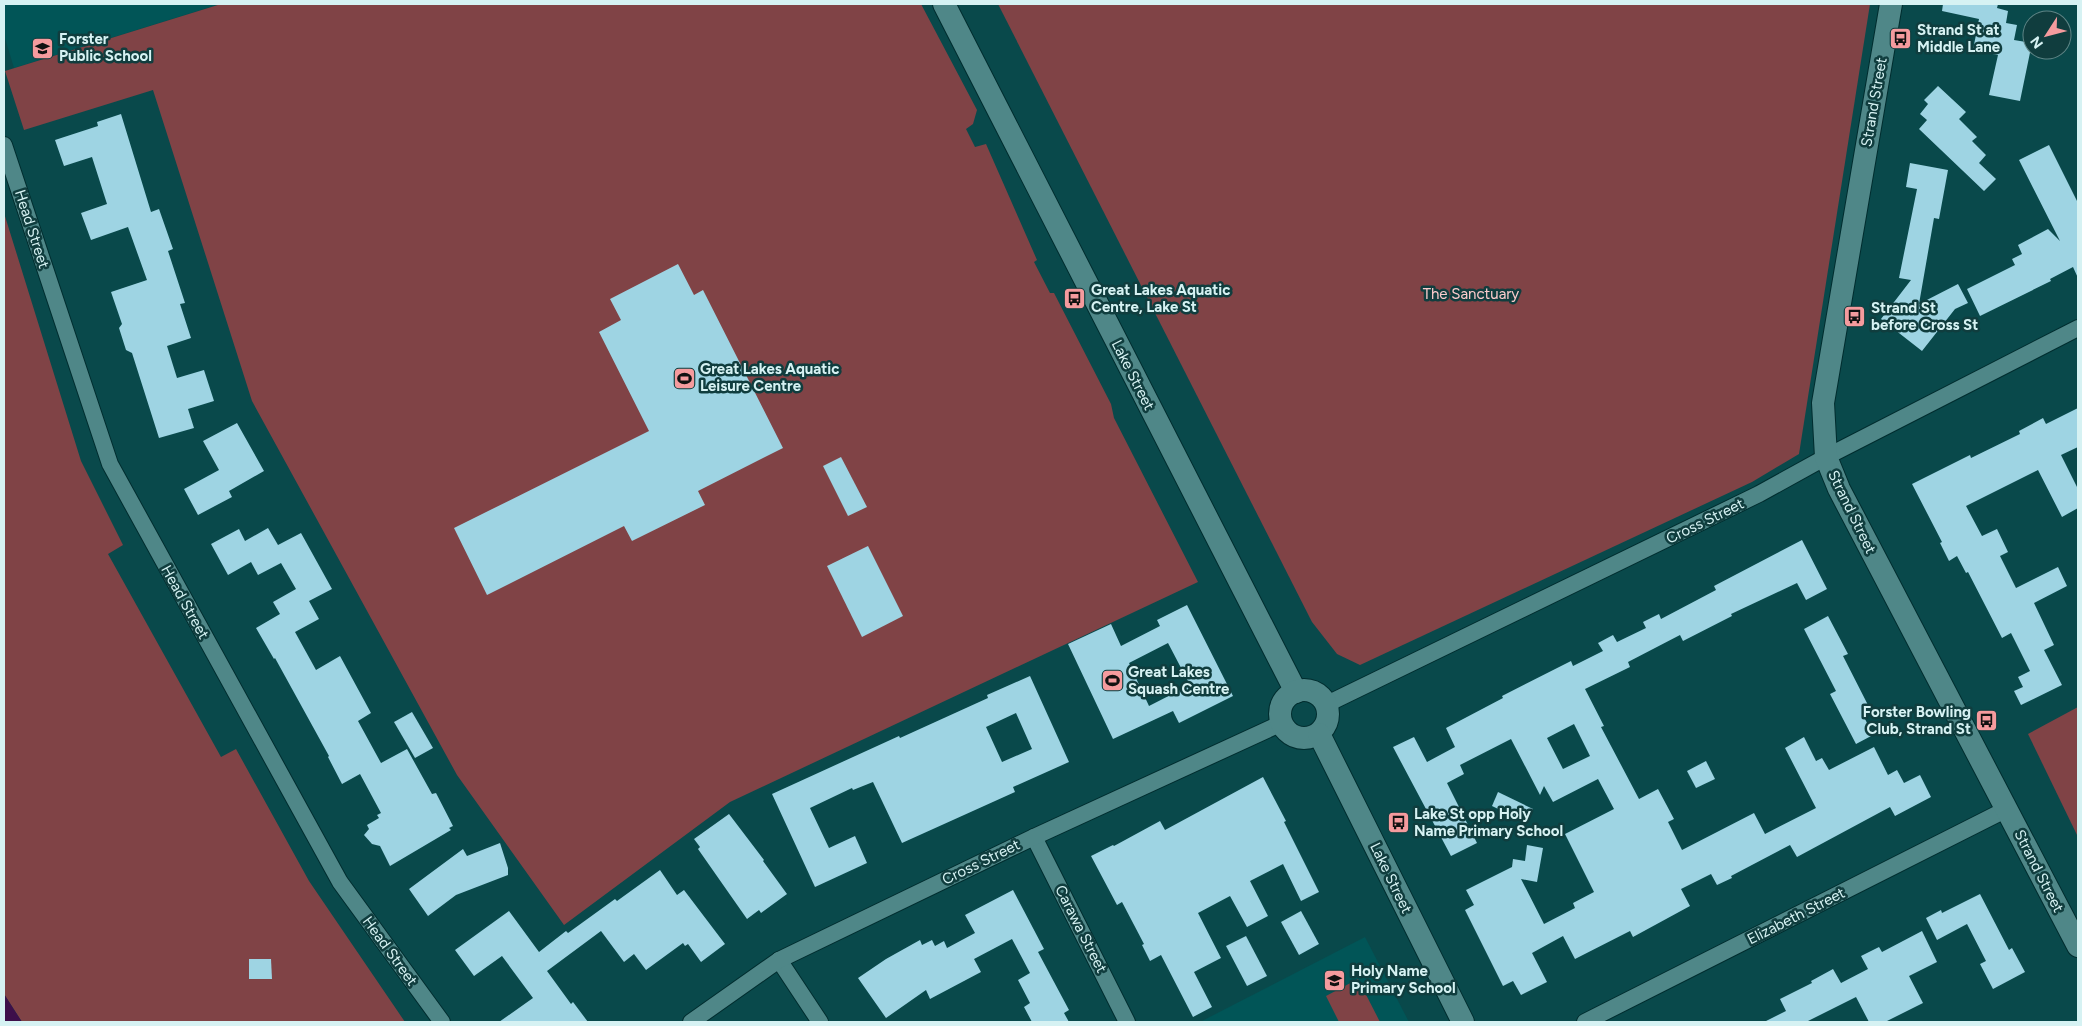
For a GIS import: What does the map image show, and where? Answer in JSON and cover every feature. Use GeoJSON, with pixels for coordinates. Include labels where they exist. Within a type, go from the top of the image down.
{"type":"FeatureCollection","features":[{"type":"Feature","properties":{"kind":"street","name":"Lake Street"},"geometry":{"type":"LineString","coordinates":[[944,4],[1296,692]]}},
{"type":"Feature","properties":{"kind":"street","name":"Strand Street"},"geometry":{"type":"LineString","coordinates":[[1891,4],[1823,403],[1826,457],[1839,488],[2078,946]]}},
{"type":"Feature","properties":{"kind":"street","name":"Head Street"},"geometry":{"type":"LineString","coordinates":[[4,145],[110,464],[250,722],[340,882],[442,1022]]}},
{"type":"Feature","properties":{"kind":"street","name":"Cross Street"},"geometry":{"type":"LineString","coordinates":[[1326,704],[1759,494],[1826,457],[2078,328]]}},
{"type":"Feature","properties":{"kind":"street"},"geometry":{"type":"LineString","coordinates":[[1310,691],[1317,694],[1326,704],[1328,720],[1319,734],[1298,738],[1291,734],[1282,723],[1280,716],[1284,701],[1296,692],[1310,691]]}},
{"type":"Feature","properties":{"kind":"street","name":"Cross Street"},"geometry":{"type":"LineString","coordinates":[[691,1022],[779,960],[1034,836],[1282,723]]}},
{"type":"Feature","properties":{"kind":"street","name":"Lake Street"},"geometry":{"type":"LineString","coordinates":[[1319,734],[1463,1022]]}},
{"type":"Feature","properties":{"kind":"street","name":"Elizabeth Street"},"geometry":{"type":"LineString","coordinates":[[1585,1022],[2006,809]]}},
{"type":"Feature","properties":{"kind":"street","name":"Carawa Street"},"geometry":{"type":"LineString","coordinates":[[1034,836],[1127,1022]]}},
{"type":"Feature","properties":{"kind":"street"},"geometry":{"type":"LineString","coordinates":[[779,960],[820,1022]]}},
{"type":"Feature","properties":{"kind":"shaded area","name":"Forster Public School"},"geometry":{"type":"Polygon","coordinates":[[[4,4],[220,4],[14,68],[4,35],[4,4]]]}},
{"type":"Feature","properties":{"kind":"shaded area","name":"Holy Name Primary School"},"geometry":{"type":"Polygon","coordinates":[[[1365,937],[1409,1022],[1200,1022],[1365,937]]]}},
{"type":"Feature","properties":{"kind":"shaded area"},"geometry":{"type":"Polygon","coordinates":[[[4,994],[22,1022],[4,1022],[4,994]]]}},
{"type":"Feature","properties":{"kind":"green space"},"geometry":{"type":"Polygon","coordinates":[[[221,4],[921,4],[977,110],[973,124],[966,129],[975,147],[986,144],[1037,260],[1034,262],[1050,293],[1054,293],[1111,404],[1114,418],[1198,582],[730,802],[564,925],[457,775],[252,401],[153,90],[24,130],[5,71],[221,4]]]}},
{"type":"Feature","properties":{"kind":"green space","name":"The Sanctuary"},"geometry":{"type":"Polygon","coordinates":[[[998,4],[1870,4],[1799,454],[1752,482],[1360,665],[1337,654],[1312,622],[998,4]]]}},
{"type":"Feature","properties":{"kind":"green space"},"geometry":{"type":"Polygon","coordinates":[[[4,213],[81,461],[123,545],[108,554],[221,757],[236,749],[309,881],[405,1022],[22,1022],[4,994],[4,213]]]}},
{"type":"Feature","properties":{"kind":"green space"},"geometry":{"type":"Polygon","coordinates":[[[2078,707],[2078,837],[2028,734],[2078,707]]]}},
{"type":"Feature","properties":{"kind":"green space"},"geometry":{"type":"Polygon","coordinates":[[[1358,979],[1380,1022],[1339,1022],[1326,996],[1358,979]]]}},
{"type":"Feature","properties":{"kind":"building"},"geometry":{"type":"Polygon","coordinates":[[[1943,4],[1998,4],[1997,8],[2008,11],[2006,23],[2017,25],[2014,40],[2022,41],[2022,60],[2028,60],[2020,101],[1989,95],[1998,55],[1973,50],[1979,19],[1942,11],[1943,4]]]}},
{"type":"Feature","properties":{"kind":"building"},"geometry":{"type":"Polygon","coordinates":[[[1938,86],[1966,112],[1959,119],[1977,137],[1972,141],[1986,155],[1979,163],[1996,179],[1984,191],[1919,129],[1927,120],[1920,114],[1928,104],[1924,100],[1938,86]]]}},
{"type":"Feature","properties":{"kind":"building"},"geometry":{"type":"Polygon","coordinates":[[[121,114],[151,212],[159,209],[173,249],[168,251],[185,303],[180,304],[191,338],[167,346],[177,378],[204,370],[214,401],[188,409],[194,428],[159,438],[132,353],[126,350],[119,328],[122,324],[111,292],[147,280],[128,227],[91,240],[81,213],[107,204],[92,157],[64,166],[55,140],[98,126],[97,122],[121,114]]]}},
{"type":"Feature","properties":{"kind":"building"},"geometry":{"type":"Polygon","coordinates":[[[2049,145],[2078,203],[2078,278],[2073,267],[2050,279],[2051,281],[1980,316],[1967,289],[2015,265],[2012,259],[2022,254],[2018,245],[2048,229],[2060,241],[2019,160],[2049,145]]]}},
{"type":"Feature","properties":{"kind":"building"},"geometry":{"type":"Polygon","coordinates":[[[1910,163],[1948,170],[1939,219],[1934,218],[1919,304],[1958,284],[1968,303],[1955,309],[1922,351],[1881,319],[1911,280],[1899,278],[1917,189],[1906,187],[1910,163]]]}},
{"type":"Feature","properties":{"kind":"building"},"geometry":{"type":"Polygon","coordinates":[[[678,264],[694,295],[703,290],[783,448],[698,491],[705,505],[632,541],[624,526],[487,595],[454,528],[649,431],[599,332],[621,320],[610,299],[678,264]]]}},
{"type":"Feature","properties":{"kind":"building"},"geometry":{"type":"Polygon","coordinates":[[[2078,408],[2078,447],[2061,455],[2078,489],[2078,508],[2062,517],[2038,470],[1966,506],[1982,536],[1997,529],[2008,552],[2000,556],[2016,588],[2058,567],[2067,586],[2034,603],[2054,645],[2044,650],[2062,685],[2021,705],[2014,691],[2023,687],[2018,677],[2030,671],[2011,633],[2002,638],[1968,572],[1966,573],[1957,556],[1949,561],[1940,543],[1942,542],[1912,484],[1970,455],[1971,458],[2020,434],[2019,431],[2043,418],[2046,424],[2078,408]]]}},
{"type":"Feature","properties":{"kind":"building"},"geometry":{"type":"Polygon","coordinates":[[[237,423],[264,471],[229,491],[232,497],[198,515],[184,489],[219,470],[203,441],[237,423]]]}},
{"type":"Feature","properties":{"kind":"building"},"geometry":{"type":"Polygon","coordinates":[[[841,457],[867,507],[848,516],[823,466],[841,457]]]}},
{"type":"Feature","properties":{"kind":"building"},"geometry":{"type":"Polygon","coordinates":[[[268,528],[278,545],[301,533],[332,589],[309,601],[319,619],[295,632],[316,670],[340,656],[371,713],[358,721],[381,763],[407,749],[432,794],[436,793],[453,826],[449,828],[451,830],[390,866],[380,846],[372,844],[364,835],[369,829],[367,825],[379,818],[377,815],[381,813],[360,774],[342,784],[329,756],[275,658],[256,628],[280,614],[273,602],[296,589],[281,563],[258,575],[251,562],[228,575],[211,544],[239,529],[245,541],[268,528]]]}},
{"type":"Feature","properties":{"kind":"building"},"geometry":{"type":"Polygon","coordinates":[[[1802,540],[1827,589],[1806,600],[1797,583],[1731,614],[1732,616],[1683,641],[1680,635],[1628,662],[1630,667],[1585,689],[1604,726],[1601,727],[1639,799],[1658,789],[1674,819],[1668,822],[1682,850],[1754,813],[1765,834],[1816,808],[1785,748],[1804,737],[1816,761],[1822,758],[1829,770],[1874,747],[1888,775],[1897,770],[1904,783],[1920,775],[1931,797],[1895,816],[1890,807],[1797,857],[1790,845],[1717,885],[1711,874],[1681,889],[1690,906],[1633,937],[1630,931],[1575,959],[1563,936],[1532,953],[1547,982],[1521,995],[1513,981],[1503,986],[1465,910],[1474,905],[1466,890],[1512,867],[1513,859],[1525,861],[1527,845],[1543,848],[1537,882],[1521,879],[1544,924],[1575,908],[1573,903],[1594,892],[1565,834],[1614,809],[1598,779],[1553,802],[1544,786],[1540,795],[1511,739],[1460,765],[1464,774],[1447,783],[1477,843],[1451,856],[1393,747],[1414,737],[1427,762],[1455,747],[1446,728],[1503,698],[1502,696],[1571,661],[1573,666],[1603,651],[1598,643],[1613,635],[1617,642],[1646,628],[1643,622],[1659,614],[1661,619],[1716,590],[1714,586],[1802,540]],[[1574,724],[1547,738],[1563,769],[1590,756],[1574,724]]]}},
{"type":"Feature","properties":{"kind":"building"},"geometry":{"type":"Polygon","coordinates":[[[868,546],[903,616],[862,637],[827,566],[868,546]]]}},
{"type":"Feature","properties":{"kind":"building"},"geometry":{"type":"Polygon","coordinates":[[[1187,605],[1233,696],[1179,723],[1173,711],[1113,739],[1068,644],[1111,624],[1121,646],[1160,626],[1157,620],[1187,605]],[[1168,643],[1129,663],[1149,706],[1190,685],[1168,643]]]}},
{"type":"Feature","properties":{"kind":"building"},"geometry":{"type":"Polygon","coordinates":[[[1828,616],[1848,654],[1843,656],[1870,709],[1862,713],[1873,735],[1856,744],[1830,694],[1836,691],[1804,629],[1828,616]]]}},
{"type":"Feature","properties":{"kind":"building"},"geometry":{"type":"Polygon","coordinates":[[[1030,676],[1069,762],[1013,787],[1015,792],[902,843],[873,782],[853,790],[852,788],[810,808],[829,848],[855,836],[867,863],[815,887],[772,794],[988,698],[987,695],[1030,676]],[[1016,713],[986,727],[1002,762],[1032,749],[1016,713]]]}},
{"type":"Feature","properties":{"kind":"building"},"geometry":{"type":"Polygon","coordinates":[[[412,712],[433,748],[415,758],[394,722],[412,712]]]}},
{"type":"Feature","properties":{"kind":"building"},"geometry":{"type":"Polygon","coordinates":[[[1706,761],[1715,779],[1696,788],[1687,771],[1706,761]]]}},
{"type":"Feature","properties":{"kind":"building"},"geometry":{"type":"Polygon","coordinates":[[[1263,777],[1319,892],[1301,901],[1283,864],[1250,881],[1268,916],[1247,927],[1230,896],[1198,913],[1221,958],[1194,972],[1212,1007],[1193,1017],[1161,955],[1150,961],[1142,945],[1144,944],[1122,902],[1117,905],[1091,856],[1160,821],[1165,830],[1263,777]]]}},
{"type":"Feature","properties":{"kind":"building"},"geometry":{"type":"Polygon","coordinates":[[[1498,792],[1533,809],[1527,823],[1492,806],[1498,792]]]}},
{"type":"Feature","properties":{"kind":"building"},"geometry":{"type":"Polygon","coordinates":[[[729,814],[787,894],[761,913],[759,910],[747,919],[698,849],[700,847],[694,839],[729,814]]]}},
{"type":"Feature","properties":{"kind":"building"},"geometry":{"type":"Polygon","coordinates":[[[500,843],[508,868],[508,875],[456,895],[428,916],[409,889],[463,849],[467,856],[500,843]]]}},
{"type":"Feature","properties":{"kind":"building"},"geometry":{"type":"Polygon","coordinates":[[[660,870],[677,895],[684,890],[725,944],[701,962],[688,944],[685,946],[683,943],[646,970],[634,954],[624,962],[601,931],[547,971],[571,1004],[573,1002],[588,1022],[499,1022],[533,998],[502,956],[474,976],[455,950],[509,911],[539,952],[566,931],[568,933],[660,870]]]}},
{"type":"Feature","properties":{"kind":"building"},"geometry":{"type":"Polygon","coordinates":[[[1013,890],[1044,949],[1038,952],[1069,1010],[1064,1013],[1069,1022],[1032,1022],[1024,1007],[1030,1003],[1018,980],[1030,973],[1012,939],[974,959],[981,972],[930,999],[926,990],[886,1018],[858,978],[886,959],[920,940],[922,945],[932,940],[935,946],[944,941],[947,948],[975,933],[965,915],[1013,890]]]}},
{"type":"Feature","properties":{"kind":"building"},"geometry":{"type":"Polygon","coordinates":[[[1980,894],[2009,950],[2012,948],[2025,972],[1993,989],[1980,964],[1986,961],[1967,924],[1937,940],[1926,918],[1941,910],[1942,913],[1980,894]]]}},
{"type":"Feature","properties":{"kind":"building"},"geometry":{"type":"Polygon","coordinates":[[[1301,911],[1319,944],[1299,955],[1281,922],[1301,911]]]}},
{"type":"Feature","properties":{"kind":"building"},"geometry":{"type":"Polygon","coordinates":[[[1922,931],[1937,962],[1909,976],[1923,1003],[1885,1022],[1869,1022],[1856,997],[1806,1022],[1764,1022],[1786,1011],[1780,999],[1812,983],[1811,981],[1833,969],[1841,983],[1868,969],[1861,956],[1879,947],[1882,952],[1922,931]]]}},
{"type":"Feature","properties":{"kind":"building"},"geometry":{"type":"Polygon","coordinates":[[[1246,936],[1267,976],[1247,986],[1226,946],[1246,936]]]}},
{"type":"Feature","properties":{"kind":"building"},"geometry":{"type":"Polygon","coordinates":[[[249,959],[271,959],[272,979],[249,979],[249,959]]]}},
{"type":"Feature","properties":{"kind":"place","name":"Strand St at Middle Lane"},"geometry":{"type":"Point","coordinates":[1901,39]}},
{"type":"Feature","properties":{"kind":"place","name":"Forster Public School"},"geometry":{"type":"Point","coordinates":[43,48]}},
{"type":"Feature","properties":{"kind":"place","name":"Great Lakes Aquatic Centre, Lake St"},"geometry":{"type":"Point","coordinates":[1075,299]}},
{"type":"Feature","properties":{"kind":"place","name":"Strand St before Cross St"},"geometry":{"type":"Point","coordinates":[1855,317]}},
{"type":"Feature","properties":{"kind":"place","name":"Great Lakes Aquatic Leisure Centre"},"geometry":{"type":"Point","coordinates":[684,378]}},
{"type":"Feature","properties":{"kind":"place","name":"Great Lakes Squash Centre"},"geometry":{"type":"Point","coordinates":[1112,681]}},
{"type":"Feature","properties":{"kind":"place","name":"Forster Bowling Club, Strand St"},"geometry":{"type":"Point","coordinates":[1987,721]}},
{"type":"Feature","properties":{"kind":"place","name":"Lake St opp Holy Name Primary School"},"geometry":{"type":"Point","coordinates":[1398,823]}},
{"type":"Feature","properties":{"kind":"place","name":"Holy Name Primary School"},"geometry":{"type":"Point","coordinates":[1335,980]}}]}
